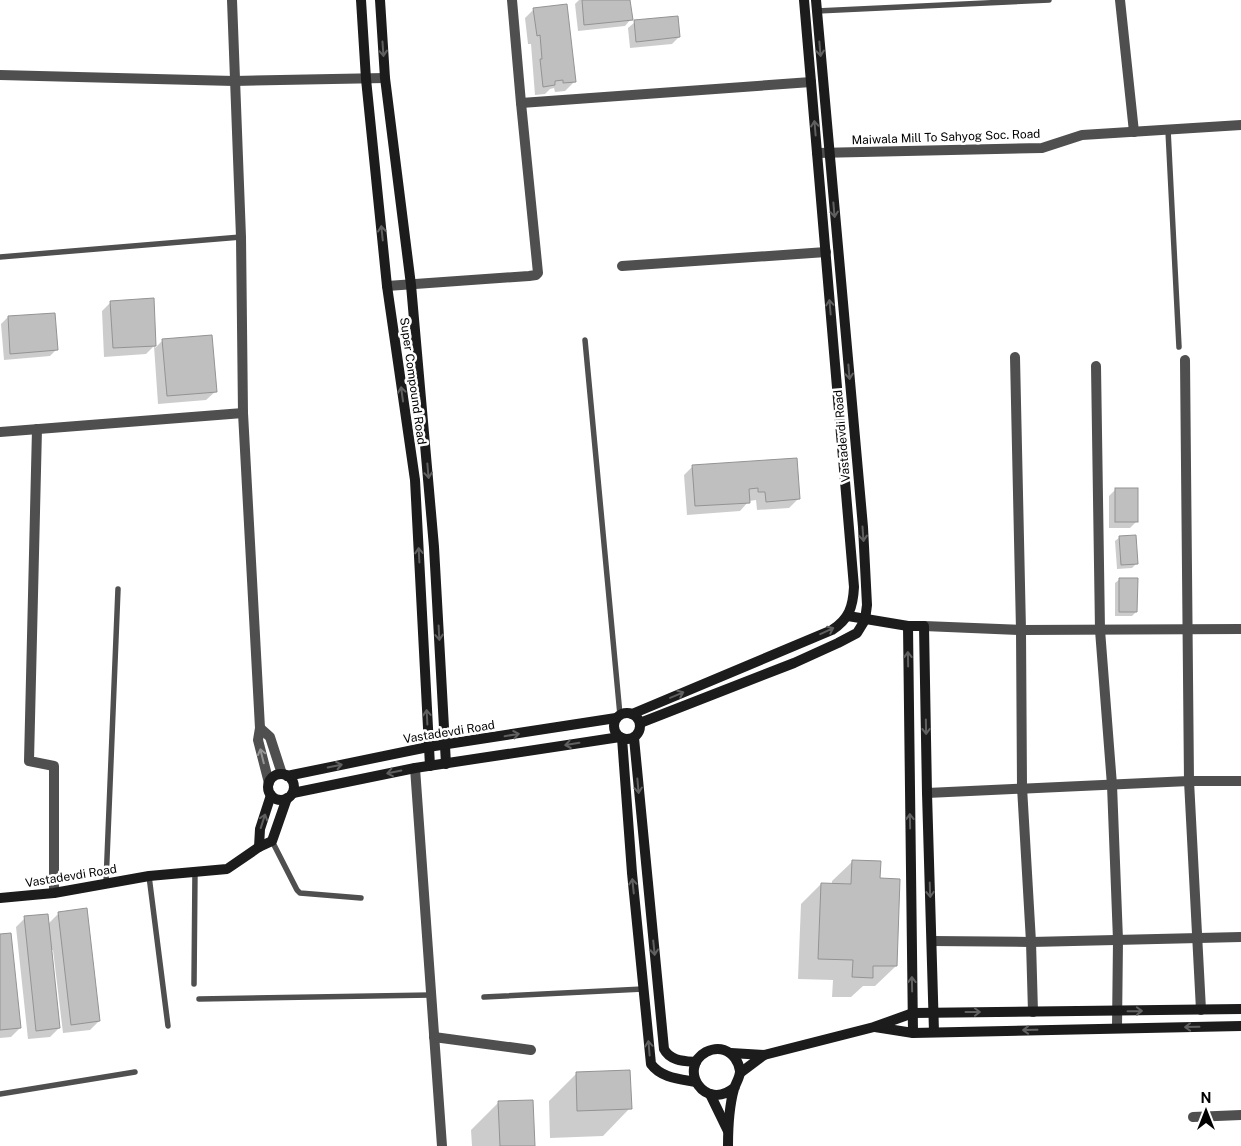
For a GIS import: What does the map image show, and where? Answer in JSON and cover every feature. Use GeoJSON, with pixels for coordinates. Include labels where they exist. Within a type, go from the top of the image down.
{"type":"FeatureCollection","features":[{"type":"Feature","properties":{"kind":"street"},"geometry":{"type":"LineString","coordinates":[[232,0],[241,237],[243,413],[260,728],[258,740],[269,783],[269,792],[279,800],[415,768],[621,738],[634,738],[639,732],[640,723],[632,714]]}},
{"type":"Feature","properties":{"kind":"street","name":"Super Compound Road"},"geometry":{"type":"LineString","coordinates":[[361,0],[366,79],[387,286],[415,480],[430,766]]}},
{"type":"Feature","properties":{"kind":"street","name":"Super Compound Road"},"geometry":{"type":"LineString","coordinates":[[380,0],[385,78],[411,285],[434,547],[446,764]]}},
{"type":"Feature","properties":{"kind":"street"},"geometry":{"type":"LineString","coordinates":[[387,286],[534,276],[538,273],[520,103],[512,0]]}},
{"type":"Feature","properties":{"kind":"street","name":"Vastadevdi Road"},"geometry":{"type":"LineString","coordinates":[[804,0],[854,587],[854,600],[848,616]]}},
{"type":"Feature","properties":{"kind":"street"},"geometry":{"type":"LineString","coordinates":[[1120,0],[1134,132]]}},
{"type":"Feature","properties":{"kind":"street","name":"Vastadevdi Road"},"geometry":{"type":"LineString","coordinates":[[816,5],[863,527],[867,590],[865,620]]}},
{"type":"Feature","properties":{"kind":"street"},"geometry":{"type":"LineString","coordinates":[[0,75],[234,81],[385,78]]}},
{"type":"Feature","properties":{"kind":"street"},"geometry":{"type":"LineString","coordinates":[[520,103],[811,82]]}},
{"type":"Feature","properties":{"kind":"street","name":"Maiwala Mill To Sahyog Soc. Road"},"geometry":{"type":"LineString","coordinates":[[817,153],[1042,148],[1082,134],[1241,125]]}},
{"type":"Feature","properties":{"kind":"street"},"geometry":{"type":"LineString","coordinates":[[622,266],[826,252]]}},
{"type":"Feature","properties":{"kind":"street"},"geometry":{"type":"LineString","coordinates":[[1015,357],[1021,630],[1022,787],[1033,1012]]}},
{"type":"Feature","properties":{"kind":"street"},"geometry":{"type":"LineString","coordinates":[[1185,360],[1189,781],[1201,1010]]}},
{"type":"Feature","properties":{"kind":"street"},"geometry":{"type":"LineString","coordinates":[[1096,366],[1100,630],[1112,784],[1118,940],[1117,1028]]}},
{"type":"Feature","properties":{"kind":"street"},"geometry":{"type":"LineString","coordinates":[[0,432],[243,413]]}},
{"type":"Feature","properties":{"kind":"street"},"geometry":{"type":"LineString","coordinates":[[37,429],[29,761],[54,766],[54,893]]}},
{"type":"Feature","properties":{"kind":"street"},"geometry":{"type":"LineString","coordinates":[[696,1082],[662,1074],[651,1064],[621,738],[614,726],[618,717],[628,713],[632,714],[832,630],[848,616],[908,626],[1021,630],[1241,629]]}},
{"type":"Feature","properties":{"kind":"street"},"geometry":{"type":"LineString","coordinates":[[640,723],[794,663],[838,643],[857,633],[865,620]]}},
{"type":"Feature","properties":{"kind":"street"},"geometry":{"type":"LineString","coordinates":[[908,626],[913,1033]]}},
{"type":"Feature","properties":{"kind":"street"},"geometry":{"type":"LineString","coordinates":[[924,626],[934,1032]]}},
{"type":"Feature","properties":{"kind":"street","name":"Vastadevdi Road"},"geometry":{"type":"LineString","coordinates":[[284,775],[428,747],[618,717]]}},
{"type":"Feature","properties":{"kind":"street"},"geometry":{"type":"LineString","coordinates":[[260,728],[270,736],[284,775],[294,784],[272,841]]}},
{"type":"Feature","properties":{"kind":"street"},"geometry":{"type":"LineString","coordinates":[[634,738],[664,1049],[667,1055],[681,1061],[696,1062]]}},
{"type":"Feature","properties":{"kind":"street"},"geometry":{"type":"LineString","coordinates":[[415,768],[442,1146]]}},
{"type":"Feature","properties":{"kind":"street"},"geometry":{"type":"LineString","coordinates":[[269,783],[274,777],[284,775]]}},
{"type":"Feature","properties":{"kind":"street"},"geometry":{"type":"LineString","coordinates":[[927,793],[1022,787],[1241,781]]}},
{"type":"Feature","properties":{"kind":"street"},"geometry":{"type":"LineString","coordinates":[[259,847],[260,829],[271,795]]}},
{"type":"Feature","properties":{"kind":"street","name":"Vastadevdi Road"},"geometry":{"type":"LineString","coordinates":[[0,898],[54,893],[149,876],[227,869],[259,847],[272,841]]}},
{"type":"Feature","properties":{"kind":"street"},"geometry":{"type":"LineString","coordinates":[[932,941],[1031,942],[1241,936]]}},
{"type":"Feature","properties":{"kind":"street"},"geometry":{"type":"LineString","coordinates":[[731,1053],[736,1059],[740,1073],[735,1087],[722,1095],[710,1094],[700,1088],[694,1074],[696,1062],[702,1054],[709,1050],[716,1049],[731,1053],[764,1055],[874,1027],[912,1013],[1241,1010]]}},
{"type":"Feature","properties":{"kind":"street"},"geometry":{"type":"LineString","coordinates":[[874,1027],[913,1033],[1241,1026]]}},
{"type":"Feature","properties":{"kind":"street"},"geometry":{"type":"LineString","coordinates":[[434,1037],[531,1050]]}},
{"type":"Feature","properties":{"kind":"street"},"geometry":{"type":"LineString","coordinates":[[740,1073],[764,1055]]}},
{"type":"Feature","properties":{"kind":"street"},"geometry":{"type":"LineString","coordinates":[[728,1146],[728,1131],[735,1087]]}},
{"type":"Feature","properties":{"kind":"street"},"geometry":{"type":"LineString","coordinates":[[710,1094],[728,1131]]}},
{"type":"Feature","properties":{"kind":"street"},"geometry":{"type":"LineString","coordinates":[[1193,1117],[1241,1115]]}},
{"type":"Feature","properties":{"kind":"lane"},"geometry":{"type":"LineString","coordinates":[[816,5],[1049,0]]}},
{"type":"Feature","properties":{"kind":"lane"},"geometry":{"type":"LineString","coordinates":[[1168,130],[1179,347]]}},
{"type":"Feature","properties":{"kind":"lane"},"geometry":{"type":"LineString","coordinates":[[0,257],[241,237]]}},
{"type":"Feature","properties":{"kind":"lane"},"geometry":{"type":"LineString","coordinates":[[585,340],[618,717]]}},
{"type":"Feature","properties":{"kind":"lane"},"geometry":{"type":"LineString","coordinates":[[106,883],[118,589]]}},
{"type":"Feature","properties":{"kind":"lane"},"geometry":{"type":"LineString","coordinates":[[272,841],[300,893],[361,898]]}},
{"type":"Feature","properties":{"kind":"lane"},"geometry":{"type":"LineString","coordinates":[[194,984],[195,872]]}},
{"type":"Feature","properties":{"kind":"lane"},"geometry":{"type":"LineString","coordinates":[[149,876],[168,1026]]}},
{"type":"Feature","properties":{"kind":"lane"},"geometry":{"type":"LineString","coordinates":[[484,997],[643,989]]}},
{"type":"Feature","properties":{"kind":"lane"},"geometry":{"type":"LineString","coordinates":[[199,999],[431,995]]}},
{"type":"Feature","properties":{"kind":"lane"},"geometry":{"type":"LineString","coordinates":[[0,1094],[135,1072]]}},
{"type":"Feature","properties":{"kind":"building"},"geometry":{"type":"Polygon","coordinates":[[[582,0],[630,0],[633,20],[584,25],[582,0]]]}},
{"type":"Feature","properties":{"kind":"building"},"geometry":{"type":"Polygon","coordinates":[[[567,4],[576,82],[563,83],[563,80],[555,81],[555,85],[543,87],[540,35],[537,36],[533,8],[567,4]]]}},
{"type":"Feature","properties":{"kind":"building"},"geometry":{"type":"Polygon","coordinates":[[[678,16],[680,37],[636,42],[634,20],[678,16]]]}},
{"type":"Feature","properties":{"kind":"building"},"geometry":{"type":"Polygon","coordinates":[[[154,298],[156,346],[113,348],[110,301],[154,298]]]}},
{"type":"Feature","properties":{"kind":"building"},"geometry":{"type":"Polygon","coordinates":[[[55,313],[58,350],[10,354],[8,316],[55,313]]]}},
{"type":"Feature","properties":{"kind":"building"},"geometry":{"type":"Polygon","coordinates":[[[212,335],[217,392],[167,396],[162,339],[212,335]]]}},
{"type":"Feature","properties":{"kind":"building"},"geometry":{"type":"Polygon","coordinates":[[[797,458],[800,499],[766,502],[765,492],[758,492],[758,488],[749,489],[750,503],[695,506],[692,465],[797,458]]]}},
{"type":"Feature","properties":{"kind":"building"},"geometry":{"type":"Polygon","coordinates":[[[1115,488],[1138,488],[1138,522],[1115,522],[1115,488]]]}},
{"type":"Feature","properties":{"kind":"building"},"geometry":{"type":"Polygon","coordinates":[[[1136,535],[1138,564],[1121,565],[1119,536],[1136,535]]]}},
{"type":"Feature","properties":{"kind":"building"},"geometry":{"type":"Polygon","coordinates":[[[1119,578],[1138,578],[1137,612],[1119,612],[1119,578]]]}},
{"type":"Feature","properties":{"kind":"building"},"geometry":{"type":"Polygon","coordinates":[[[852,860],[881,861],[880,878],[900,879],[897,966],[873,966],[873,978],[852,977],[853,960],[818,959],[821,883],[851,884],[852,860]]]}},
{"type":"Feature","properties":{"kind":"building"},"geometry":{"type":"Polygon","coordinates":[[[87,908],[100,1021],[71,1025],[58,912],[87,908]]]}},
{"type":"Feature","properties":{"kind":"building"},"geometry":{"type":"Polygon","coordinates":[[[48,914],[60,1028],[36,1031],[24,916],[48,914]]]}},
{"type":"Feature","properties":{"kind":"building"},"geometry":{"type":"Polygon","coordinates":[[[11,933],[21,1028],[0,1030],[0,934],[11,933]]]}},
{"type":"Feature","properties":{"kind":"building"},"geometry":{"type":"Polygon","coordinates":[[[630,1070],[632,1109],[577,1111],[576,1072],[630,1070]]]}},
{"type":"Feature","properties":{"kind":"building"},"geometry":{"type":"Polygon","coordinates":[[[533,1100],[535,1146],[500,1146],[498,1101],[533,1100]]]}}]}
